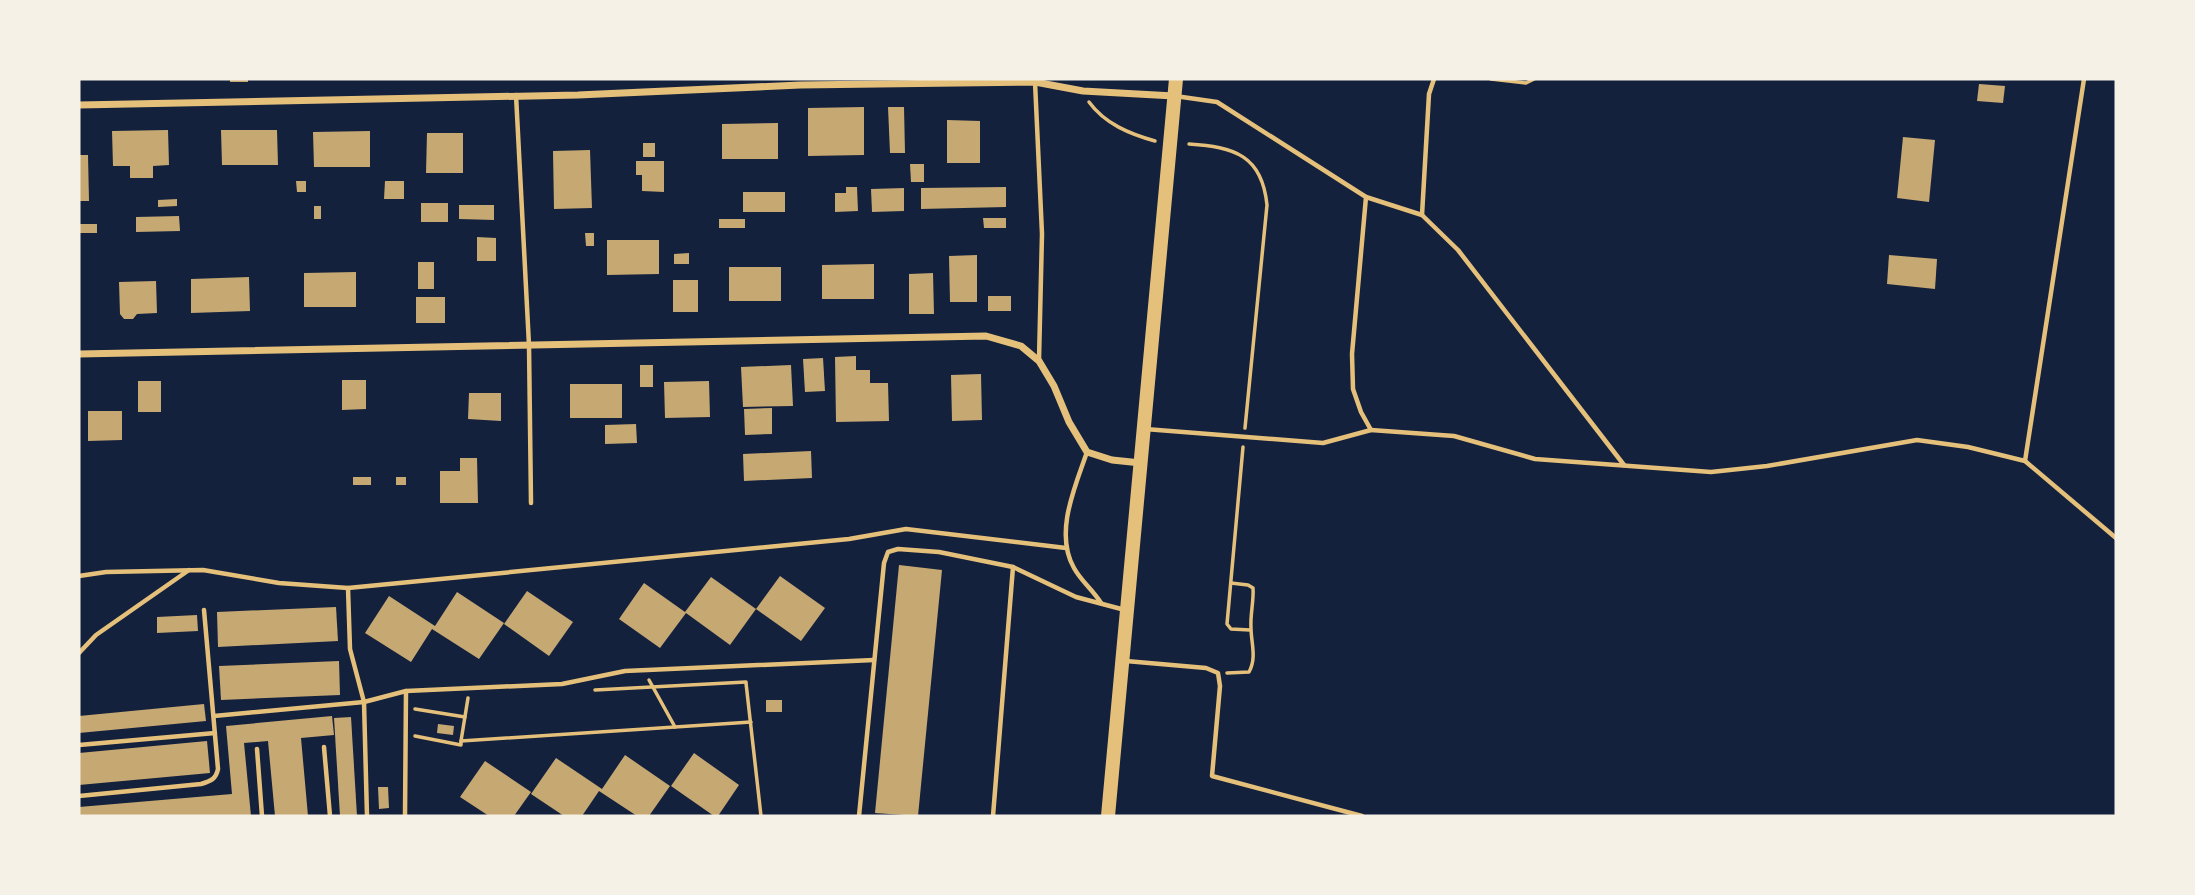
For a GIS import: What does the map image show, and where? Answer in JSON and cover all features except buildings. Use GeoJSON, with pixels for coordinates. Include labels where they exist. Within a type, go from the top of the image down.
{"type":"FeatureCollection","features":[{"type":"Feature","properties":{"kind":"main road"},"geometry":{"type":"LineString","coordinates":[[1108,816],[1176,79]]}},
{"type":"Feature","properties":{"kind":"street"},"geometry":{"type":"LineString","coordinates":[[79,105],[1035,80],[1083,91],[1175,96]]}},
{"type":"Feature","properties":{"kind":"street"},"geometry":{"type":"LineString","coordinates":[[79,354],[986,336],[1021,346],[1039,361],[1087,452],[1112,460],[1142,463]]}},
{"type":"Feature","properties":{"kind":"lane"},"geometry":{"type":"LineString","coordinates":[[1423,215],[1429,94],[1434,79]]}},
{"type":"Feature","properties":{"kind":"lane"},"geometry":{"type":"LineString","coordinates":[[2025,461],[2084,79]]}},
{"type":"Feature","properties":{"kind":"lane"},"geometry":{"type":"LineString","coordinates":[[1035,80],[1042,234],[1039,361]]}},
{"type":"Feature","properties":{"kind":"lane"},"geometry":{"type":"LineString","coordinates":[[516,95],[529,345],[531,503]]}},
{"type":"Feature","properties":{"kind":"lane"},"geometry":{"type":"LineString","coordinates":[[1175,96],[1217,102],[1366,197],[1423,215],[1458,250],[1624,465]]}},
{"type":"Feature","properties":{"kind":"lane"},"geometry":{"type":"LineString","coordinates":[[1366,197],[1352,354],[1353,389],[1371,430]]}},
{"type":"Feature","properties":{"kind":"lane"},"geometry":{"type":"LineString","coordinates":[[1144,429],[1323,443],[1371,430],[1454,436],[1535,459],[1711,472],[1767,466],[1917,440],[1968,447],[2025,461],[2116,538]]}},
{"type":"Feature","properties":{"kind":"lane"},"geometry":{"type":"LineString","coordinates":[[1087,452],[1071,499],[1066,548],[1074,569],[1094,591],[1101,604]]}},
{"type":"Feature","properties":{"kind":"lane"},"geometry":{"type":"LineString","coordinates":[[79,576],[106,572],[203,570],[279,583],[348,588],[849,539],[906,529],[1066,548]]}},
{"type":"Feature","properties":{"kind":"lane"},"geometry":{"type":"LineString","coordinates":[[859,816],[884,563],[888,552],[898,549],[939,552],[1013,567],[1076,597],[1127,610]]}},
{"type":"Feature","properties":{"kind":"lane"},"geometry":{"type":"LineString","coordinates":[[993,816],[1013,567]]}},
{"type":"Feature","properties":{"kind":"lane"},"geometry":{"type":"LineString","coordinates":[[79,653],[96,635],[189,570]]}},
{"type":"Feature","properties":{"kind":"lane"},"geometry":{"type":"LineString","coordinates":[[348,588],[350,649],[364,702],[367,816]]}},
{"type":"Feature","properties":{"kind":"lane"},"geometry":{"type":"LineString","coordinates":[[79,796],[209,782],[217,775],[204,610]]}},
{"type":"Feature","properties":{"kind":"lane"},"geometry":{"type":"LineString","coordinates":[[214,716],[364,702],[406,691],[562,684],[618,672],[874,660]]}},
{"type":"Feature","properties":{"kind":"lane"},"geometry":{"type":"LineString","coordinates":[[1122,661],[1206,668],[1218,673],[1220,686],[1212,776],[1362,816]]}},
{"type":"Feature","properties":{"kind":"lane"},"geometry":{"type":"LineString","coordinates":[[405,816],[406,691]]}},
{"type":"Feature","properties":{"kind":"lane"},"geometry":{"type":"LineString","coordinates":[[79,745],[215,733]]}},
{"type":"Feature","properties":{"kind":"lane"},"geometry":{"type":"LineString","coordinates":[[324,747],[330,816]]}},
{"type":"Feature","properties":{"kind":"lane"},"geometry":{"type":"LineString","coordinates":[[257,749],[262,816]]}},
{"type":"Feature","properties":{"kind":"path"},"geometry":{"type":"LineString","coordinates":[[1491,79],[1526,83],[1534,79]]}},
{"type":"Feature","properties":{"kind":"path"},"geometry":{"type":"LineString","coordinates":[[1083,91],[1093,108],[1113,124],[1126,132],[1155,141]]}},
{"type":"Feature","properties":{"kind":"path"},"geometry":{"type":"LineString","coordinates":[[1189,144],[1220,146],[1237,152],[1251,162],[1260,174],[1267,205],[1230,570],[1227,626],[1231,629],[1251,630]]}},
{"type":"Feature","properties":{"kind":"path"},"geometry":{"type":"LineString","coordinates":[[1218,673],[1249,672],[1253,654],[1253,588],[1231,583]]}},
{"type":"Feature","properties":{"kind":"path"},"geometry":{"type":"LineString","coordinates":[[745,666],[761,816]]}},
{"type":"Feature","properties":{"kind":"path"},"geometry":{"type":"LineString","coordinates":[[644,670],[675,727]]}},
{"type":"Feature","properties":{"kind":"path"},"geometry":{"type":"LineString","coordinates":[[587,690],[746,682]]}},
{"type":"Feature","properties":{"kind":"path"},"geometry":{"type":"LineString","coordinates":[[406,734],[461,745],[469,688]]}},
{"type":"Feature","properties":{"kind":"path"},"geometry":{"type":"LineString","coordinates":[[406,708],[465,717]]}},
{"type":"Feature","properties":{"kind":"path"},"geometry":{"type":"LineString","coordinates":[[461,741],[751,722]]}}]}
